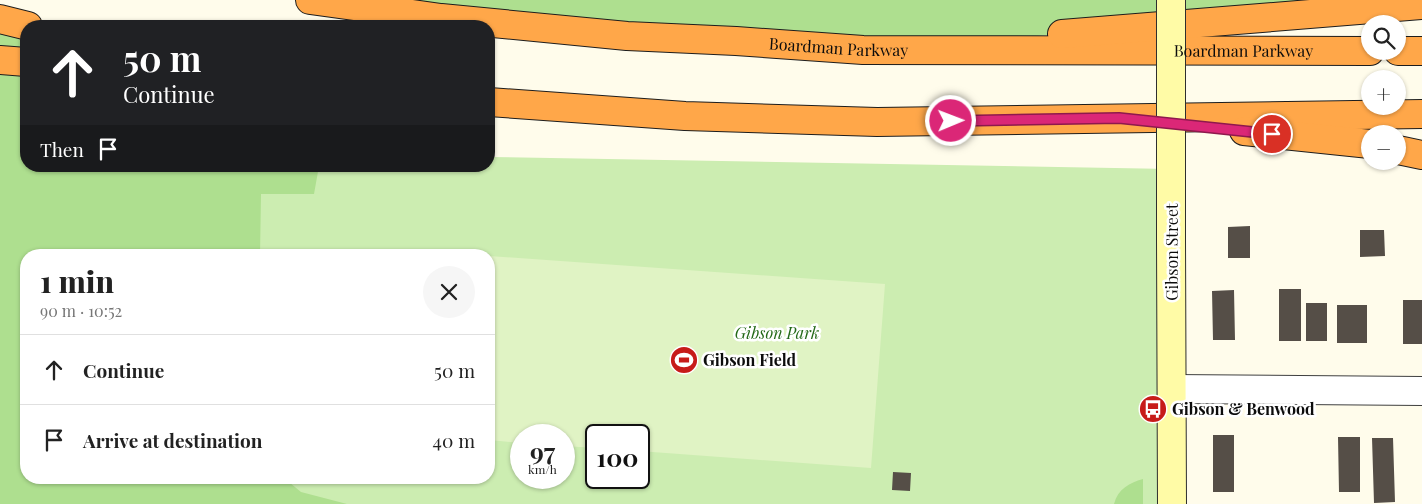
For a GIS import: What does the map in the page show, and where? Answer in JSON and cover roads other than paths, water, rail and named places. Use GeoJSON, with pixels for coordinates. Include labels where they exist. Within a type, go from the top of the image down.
{"type":"FeatureCollection","features":[{"type":"Feature","properties":{"kind":"highway","name":"Boardman Parkway"},"geometry":{"type":"LineString","coordinates":[[310,0],[462,20]]}},
{"type":"Feature","properties":{"kind":"highway"},"geometry":{"type":"LineString","coordinates":[[863,50],[1422,5]]}},
{"type":"Feature","properties":{"kind":"highway"},"geometry":{"type":"LineString","coordinates":[[0,19],[20,24]]}},
{"type":"Feature","properties":{"kind":"highway","name":"Boardman Parkway"},"geometry":{"type":"LineString","coordinates":[[495,23],[607,34],[863,50],[1361,51]]}},
{"type":"Feature","properties":{"kind":"highway"},"geometry":{"type":"LineString","coordinates":[[1406,51],[1422,51]]}},
{"type":"Feature","properties":{"kind":"highway"},"geometry":{"type":"LineString","coordinates":[[0,60],[20,62]]}},
{"type":"Feature","properties":{"kind":"highway"},"geometry":{"type":"LineString","coordinates":[[495,102],[676,115],[867,122],[1422,114]]}},
{"type":"Feature","properties":{"kind":"highway"},"geometry":{"type":"LineString","coordinates":[[1119,118],[1361,143]]}},
{"type":"Feature","properties":{"kind":"highway"},"geometry":{"type":"LineString","coordinates":[[1406,152],[1422,155]]}},
{"type":"Feature","properties":{"kind":"street","name":"Gibson Street"},"geometry":{"type":"LineString","coordinates":[[1172,0],[1172,504]]}},
{"type":"Feature","properties":{"kind":"street"},"geometry":{"type":"LineString","coordinates":[[1172,389],[1422,391]]}},
{"type":"Feature","properties":{"kind":"place","name":"Gibson Field"},"geometry":{"type":"Point","coordinates":[684,360]}},
{"type":"Feature","properties":{"kind":"place","name":"Gibson & Benwood"},"geometry":{"type":"Point","coordinates":[1153,409]}},
{"type":"Feature","properties":{"kind":"park label","name":"Gibson Park"},"geometry":{"type":"Point","coordinates":[777,333]}}]}
